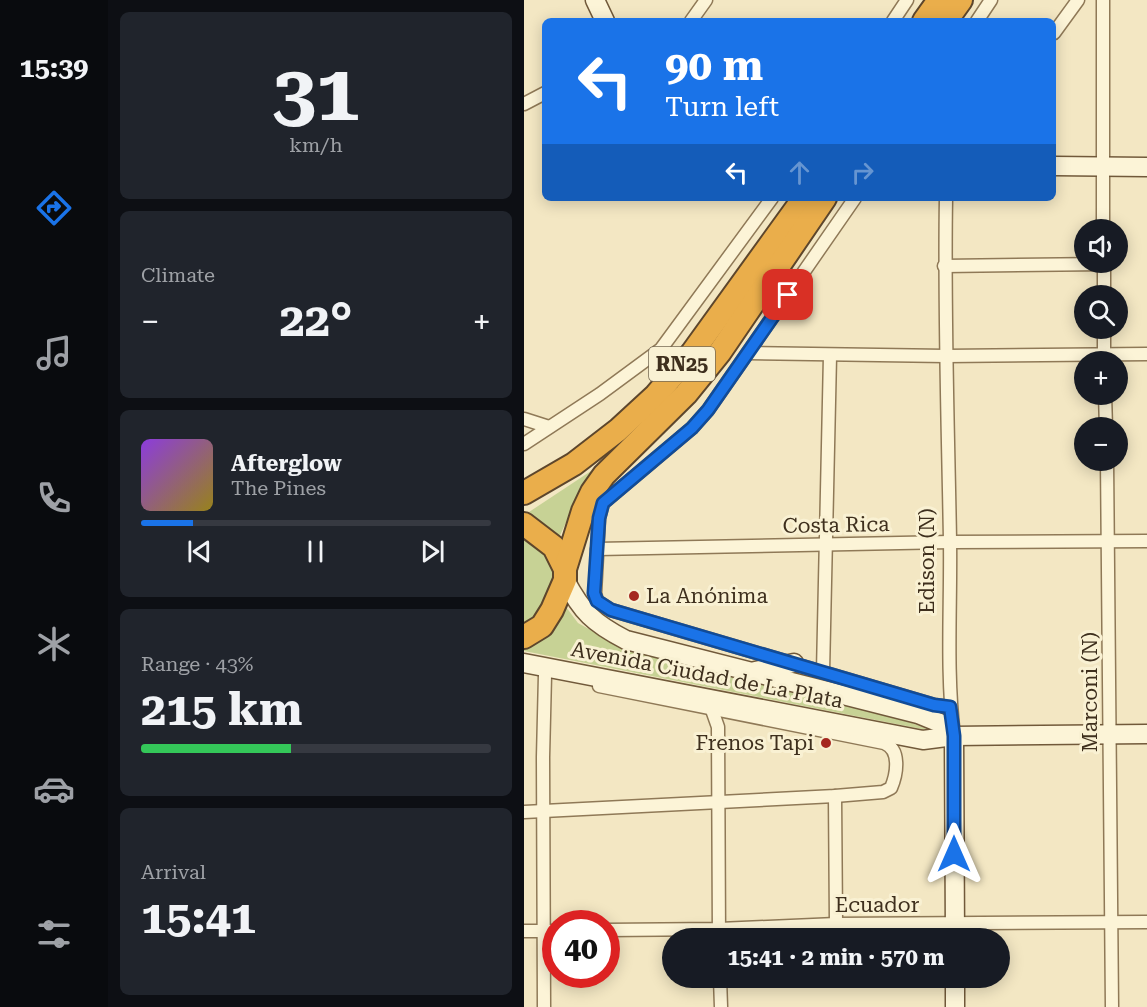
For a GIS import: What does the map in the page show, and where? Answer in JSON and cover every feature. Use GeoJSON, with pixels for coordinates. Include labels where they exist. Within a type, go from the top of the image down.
{"type":"FeatureCollection","features":[{"type":"Feature","properties":{"kind":"highway"},"geometry":{"type":"LineString","coordinates":[[926,18],[939,0]]}},
{"type":"Feature","properties":{"kind":"highway"},"geometry":{"type":"LineString","coordinates":[[948,18],[961,0]]}},
{"type":"Feature","properties":{"kind":"highway","name":"RN25"},"geometry":{"type":"LineString","coordinates":[[524,493],[592,450],[656,395],[692,353],[802,201]]}},
{"type":"Feature","properties":{"kind":"highway","name":"RN25"},"geometry":{"type":"LineString","coordinates":[[524,637],[542,626],[552,610],[592,492],[604,475],[686,394],[720,352],[823,201]]}},
{"type":"Feature","properties":{"kind":"highway"},"geometry":{"type":"LineString","coordinates":[[524,524],[554,547],[565,574]]}},
{"type":"Feature","properties":{"kind":"street"},"geometry":{"type":"LineString","coordinates":[[693,18],[706,0]]}},
{"type":"Feature","properties":{"kind":"street"},"geometry":{"type":"LineString","coordinates":[[979,18],[991,0]]}},
{"type":"Feature","properties":{"kind":"street"},"geometry":{"type":"LineString","coordinates":[[1056,30],[1078,0]]}},
{"type":"Feature","properties":{"kind":"street"},"geometry":{"type":"LineString","coordinates":[[1103,0],[1103,219]]}},
{"type":"Feature","properties":{"kind":"street"},"geometry":{"type":"LineString","coordinates":[[894,18],[901,2]]}},
{"type":"Feature","properties":{"kind":"street"},"geometry":{"type":"LineString","coordinates":[[524,104],[542,95]]}},
{"type":"Feature","properties":{"kind":"street"},"geometry":{"type":"LineString","coordinates":[[1056,166],[1148,166]]}},
{"type":"Feature","properties":{"kind":"street"},"geometry":{"type":"LineString","coordinates":[[524,444],[600,394],[661,349],[770,201]]}},
{"type":"Feature","properties":{"kind":"street"},"geometry":{"type":"LineString","coordinates":[[597,549],[599,518],[603,503],[692,428],[708,410],[853,201]]}},
{"type":"Feature","properties":{"kind":"street","name":"Edison (N)"},"geometry":{"type":"LineString","coordinates":[[946,201],[944,266],[950,542],[950,707],[954,736],[954,928]]}},
{"type":"Feature","properties":{"kind":"street"},"geometry":{"type":"LineString","coordinates":[[944,266],[1074,264]]}},
{"type":"Feature","properties":{"kind":"street"},"geometry":{"type":"LineString","coordinates":[[748,353],[830,356],[1074,358]]}},
{"type":"Feature","properties":{"kind":"street"},"geometry":{"type":"LineString","coordinates":[[1128,356],[1148,354]]}},
{"type":"Feature","properties":{"kind":"street"},"geometry":{"type":"LineString","coordinates":[[822,672],[830,356]]}},
{"type":"Feature","properties":{"kind":"street"},"geometry":{"type":"LineString","coordinates":[[524,419],[549,427]]}},
{"type":"Feature","properties":{"kind":"street","name":"Marconi (N)"},"geometry":{"type":"LineString","coordinates":[[1107,471],[1112,1007]]}},
{"type":"Feature","properties":{"kind":"street","name":"Costa Rica"},"geometry":{"type":"LineString","coordinates":[[597,549],[950,542],[1148,541]]}},
{"type":"Feature","properties":{"kind":"street","name":"Avenida Ciudad de La Plata"},"geometry":{"type":"LineString","coordinates":[[597,549],[594,593],[597,601],[611,610],[934,705],[950,707]]}},
{"type":"Feature","properties":{"kind":"street","name":"Avenida Ciudad de La Plata"},"geometry":{"type":"LineString","coordinates":[[565,574],[574,598],[590,617],[603,628],[626,640],[918,714],[940,723],[954,736]]}},
{"type":"Feature","properties":{"kind":"street","name":"Avenida Ciudad de La Plata"},"geometry":{"type":"LineString","coordinates":[[524,663],[923,740],[954,736]]}},
{"type":"Feature","properties":{"kind":"street"},"geometry":{"type":"LineString","coordinates":[[749,672],[794,663]]}},
{"type":"Feature","properties":{"kind":"street","name":"Avenida Ciudad de La Plata"},"geometry":{"type":"LineString","coordinates":[[524,671],[891,745],[895,751],[894,781],[891,788],[883,792],[835,796]]}},
{"type":"Feature","properties":{"kind":"street"},"geometry":{"type":"LineString","coordinates":[[545,675],[543,757],[549,910]]}},
{"type":"Feature","properties":{"kind":"street"},"geometry":{"type":"LineString","coordinates":[[678,692],[712,710],[718,727],[719,928]]}},
{"type":"Feature","properties":{"kind":"street"},"geometry":{"type":"LineString","coordinates":[[954,736],[1148,734]]}},
{"type":"Feature","properties":{"kind":"street"},"geometry":{"type":"LineString","coordinates":[[524,812],[835,796],[836,924]]}},
{"type":"Feature","properties":{"kind":"street","name":"Ecuador"},"geometry":{"type":"LineString","coordinates":[[1010,929],[1148,922]]}},
{"type":"Feature","properties":{"kind":"street","name":"Ecuador"},"geometry":{"type":"LineString","coordinates":[[789,928],[836,924],[895,928]]}},
{"type":"Feature","properties":{"kind":"street","name":"Ecuador"},"geometry":{"type":"LineString","coordinates":[[620,930],[662,932]]}},
{"type":"Feature","properties":{"kind":"street"},"geometry":{"type":"LineString","coordinates":[[524,931],[542,931]]}},
{"type":"Feature","properties":{"kind":"street"},"geometry":{"type":"LineString","coordinates":[[544,1007],[546,988]]}},
{"type":"Feature","properties":{"kind":"street"},"geometry":{"type":"LineString","coordinates":[[720,988],[721,1007]]}},
{"type":"Feature","properties":{"kind":"street"},"geometry":{"type":"LineString","coordinates":[[955,988],[955,1007]]}},
{"type":"Feature","properties":{"kind":"green space"},"geometry":{"type":"Polygon","coordinates":[[[591,471],[598,473],[577,498],[557,542],[526,514],[591,471]]]}},
{"type":"Feature","properties":{"kind":"green space"},"geometry":{"type":"Polygon","coordinates":[[[524,535],[550,559],[557,573],[540,609],[524,626],[524,535]]]}},
{"type":"Feature","properties":{"kind":"green space"},"geometry":{"type":"Polygon","coordinates":[[[563,603],[578,623],[623,648],[912,723],[932,731],[524,651],[535,642],[563,603]]]}},
{"type":"Feature","properties":{"kind":"place","name":"La Anónima"},"geometry":{"type":"Point","coordinates":[634,596]}},
{"type":"Feature","properties":{"kind":"place","name":"Frenos Tapi"},"geometry":{"type":"Point","coordinates":[826,743]}},
{"type":"Feature","properties":{"kind":"route"},"geometry":{"type":"LineString","coordinates":[[788,295],[708,410],[692,428],[603,503],[599,518],[594,593],[597,601],[611,610],[934,705],[950,707],[954,736],[954,854]]}}]}
